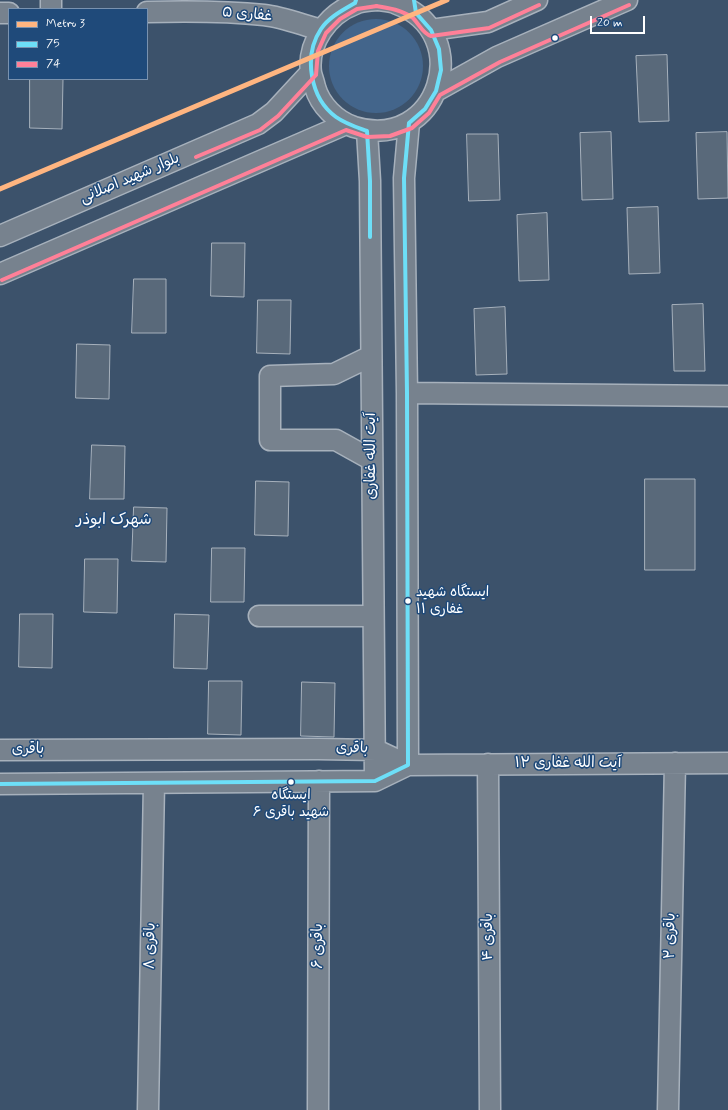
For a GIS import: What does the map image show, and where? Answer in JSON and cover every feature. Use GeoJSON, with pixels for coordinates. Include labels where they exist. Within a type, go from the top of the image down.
{"type":"FeatureCollection","features":[{"type":"Feature","properties":{"kind":"street"},"geometry":{"type":"LineString","coordinates":[[376,0],[415,7],[431,30],[439,49],[441,70],[436,91],[425,109],[408,123],[389,130],[367,131],[346,124],[329,111],[316,93],[311,72],[312,50],[321,30],[336,14],[355,2],[376,0]]}},
{"type":"Feature","properties":{"kind":"street"},"geometry":{"type":"LineString","coordinates":[[431,30],[488,22],[537,0]]}},
{"type":"Feature","properties":{"kind":"street"},"geometry":{"type":"LineString","coordinates":[[436,91],[497,57],[628,0]]}},
{"type":"Feature","properties":{"kind":"street","name":"غفاری ۵"},"geometry":{"type":"LineString","coordinates":[[148,12],[203,6],[282,18],[321,30]]}},
{"type":"Feature","properties":{"kind":"street","name":"بلوار شهید اصلانی"},"geometry":{"type":"LineString","coordinates":[[0,236],[258,124],[274,112],[311,72]]}},
{"type":"Feature","properties":{"kind":"street"},"geometry":{"type":"LineString","coordinates":[[0,784],[375,781],[408,765],[407,393],[404,178],[408,123]]}},
{"type":"Feature","properties":{"kind":"street"},"geometry":{"type":"LineString","coordinates":[[0,274],[346,124]]}},
{"type":"Feature","properties":{"kind":"street","name":"آیت الله غفاری"},"geometry":{"type":"LineString","coordinates":[[367,131],[370,181],[373,616],[376,750],[375,781]]}},
{"type":"Feature","properties":{"kind":"street"},"geometry":{"type":"LineString","coordinates":[[371,356],[334,374],[270,376],[270,440],[336,440],[372,460]]}},
{"type":"Feature","properties":{"kind":"street"},"geometry":{"type":"LineString","coordinates":[[407,393],[728,396]]}},
{"type":"Feature","properties":{"kind":"street"},"geometry":{"type":"LineString","coordinates":[[259,616],[373,616]]}},
{"type":"Feature","properties":{"kind":"street","name":"باقری"},"geometry":{"type":"LineString","coordinates":[[0,750],[318,748],[376,750],[408,765]]}},
{"type":"Feature","properties":{"kind":"street","name":"باقری ۲"},"geometry":{"type":"LineString","coordinates":[[668,1110],[675,763]]}},
{"type":"Feature","properties":{"kind":"street","name":"آیت الله غفاری ۱۲"},"geometry":{"type":"LineString","coordinates":[[408,765],[728,763]]}},
{"type":"Feature","properties":{"kind":"street","name":"باقری ۴"},"geometry":{"type":"LineString","coordinates":[[488,764],[490,1110]]}},
{"type":"Feature","properties":{"kind":"street","name":"باقری ۶"},"geometry":{"type":"LineString","coordinates":[[318,1110],[319,781]]}},
{"type":"Feature","properties":{"kind":"street","name":"باقری ۸"},"geometry":{"type":"LineString","coordinates":[[148,1110],[154,783]]}},
{"type":"Feature","properties":{"kind":"shaded area"},"geometry":{"type":"Polygon","coordinates":[[[376,19],[394,23],[409,33],[419,48],[423,66],[419,84],[409,99],[394,109],[376,113],[358,109],[343,99],[333,84],[329,66],[333,48],[343,33],[358,23],[376,19]]]}},
{"type":"Feature","properties":{"kind":"building"},"geometry":{"type":"Polygon","coordinates":[[[667,55],[669,121],[639,122],[636,56],[667,55]]]}},
{"type":"Feature","properties":{"kind":"building"},"geometry":{"type":"Polygon","coordinates":[[[30,80],[63,80],[62,129],[30,128],[30,80]]]}},
{"type":"Feature","properties":{"kind":"building"},"geometry":{"type":"Polygon","coordinates":[[[611,132],[613,199],[582,200],[580,133],[611,132]]]}},
{"type":"Feature","properties":{"kind":"building"},"geometry":{"type":"Polygon","coordinates":[[[727,132],[728,198],[698,199],[696,133],[727,132]]]}},
{"type":"Feature","properties":{"kind":"building"},"geometry":{"type":"Polygon","coordinates":[[[467,134],[498,134],[500,200],[469,201],[467,134]]]}},
{"type":"Feature","properties":{"kind":"building"},"geometry":{"type":"Polygon","coordinates":[[[658,207],[660,273],[629,274],[627,208],[658,207]]]}},
{"type":"Feature","properties":{"kind":"building"},"geometry":{"type":"Polygon","coordinates":[[[547,213],[549,280],[519,281],[517,215],[547,213]]]}},
{"type":"Feature","properties":{"kind":"building"},"geometry":{"type":"Polygon","coordinates":[[[212,243],[245,243],[244,297],[211,296],[212,243]]]}},
{"type":"Feature","properties":{"kind":"building"},"geometry":{"type":"Polygon","coordinates":[[[134,279],[166,279],[166,333],[132,333],[134,279]]]}},
{"type":"Feature","properties":{"kind":"building"},"geometry":{"type":"Polygon","coordinates":[[[258,300],[291,300],[290,354],[257,353],[258,300]]]}},
{"type":"Feature","properties":{"kind":"building"},"geometry":{"type":"Polygon","coordinates":[[[703,304],[705,371],[674,371],[672,305],[703,304]]]}},
{"type":"Feature","properties":{"kind":"building"},"geometry":{"type":"Polygon","coordinates":[[[505,307],[507,374],[476,375],[474,309],[505,307]]]}},
{"type":"Feature","properties":{"kind":"building"},"geometry":{"type":"Polygon","coordinates":[[[77,344],[110,345],[109,399],[76,398],[77,344]]]}},
{"type":"Feature","properties":{"kind":"building"},"geometry":{"type":"Polygon","coordinates":[[[92,445],[125,446],[124,499],[90,499],[92,445]]]}},
{"type":"Feature","properties":{"kind":"building"},"geometry":{"type":"Polygon","coordinates":[[[645,479],[695,479],[695,570],[645,570],[645,479]]]}},
{"type":"Feature","properties":{"kind":"building"},"geometry":{"type":"Polygon","coordinates":[[[256,481],[289,482],[288,536],[255,535],[256,481]]]}},
{"type":"Feature","properties":{"kind":"building"},"geometry":{"type":"Polygon","coordinates":[[[134,507],[167,508],[166,562],[132,561],[134,507]]]}},
{"type":"Feature","properties":{"kind":"building"},"geometry":{"type":"Polygon","coordinates":[[[212,548],[245,548],[244,602],[211,602],[212,548]]]}},
{"type":"Feature","properties":{"kind":"building"},"geometry":{"type":"Polygon","coordinates":[[[85,559],[118,559],[117,613],[84,612],[85,559]]]}},
{"type":"Feature","properties":{"kind":"building"},"geometry":{"type":"Polygon","coordinates":[[[20,614],[53,614],[52,668],[19,667],[20,614]]]}},
{"type":"Feature","properties":{"kind":"building"},"geometry":{"type":"Polygon","coordinates":[[[175,614],[209,615],[207,669],[174,668],[175,614]]]}},
{"type":"Feature","properties":{"kind":"building"},"geometry":{"type":"Polygon","coordinates":[[[209,681],[242,681],[241,735],[208,734],[209,681]]]}},
{"type":"Feature","properties":{"kind":"building"},"geometry":{"type":"Polygon","coordinates":[[[302,682],[335,683],[334,737],[301,736],[302,682]]]}},
{"type":"Feature","properties":{"kind":"metro line","name":"3"},"geometry":{"type":"LineString","coordinates":[[0,189],[447,0]]}},
{"type":"Feature","properties":{"kind":"transit line","name":"75"},"geometry":{"type":"LineString","coordinates":[[356,0],[355,3],[332,17],[321,29],[315,40],[311,64],[315,88],[327,109],[344,122],[367,131],[370,181],[370,237]]}},
{"type":"Feature","properties":{"kind":"transit line","name":"75"},"geometry":{"type":"LineString","coordinates":[[0,784],[375,781],[408,765],[407,393],[404,178],[409,123],[425,109],[436,91],[441,70],[439,49],[431,30],[416,13],[414,0]]}},
{"type":"Feature","properties":{"kind":"transit line","name":"74"},"geometry":{"type":"LineString","coordinates":[[376,6],[409,15],[428,35],[431,36],[489,28],[539,5]]}},
{"type":"Feature","properties":{"kind":"transit line","name":"74"},"geometry":{"type":"LineString","coordinates":[[2,280],[346,130],[367,137],[390,136],[412,128],[429,113],[440,95],[500,62],[629,5]]}},
{"type":"Feature","properties":{"kind":"transit line","name":"74"},"geometry":{"type":"LineString","coordinates":[[196,157],[260,130],[278,116],[316,75],[318,51],[326,33],[340,19],[357,9],[377,6]]}},
{"type":"Feature","properties":{"kind":"place","name":"ایستگاه شهید غفاری ۱۱"},"geometry":{"type":"Point","coordinates":[408,601]}},
{"type":"Feature","properties":{"kind":"place","name":"ایستگاه شهید باقری ۶"},"geometry":{"type":"Point","coordinates":[291,782]}},
{"type":"Feature","properties":{"kind":"district","name":"شهرک ابوذر"},"geometry":{"type":"Point","coordinates":[114,521]}}]}
